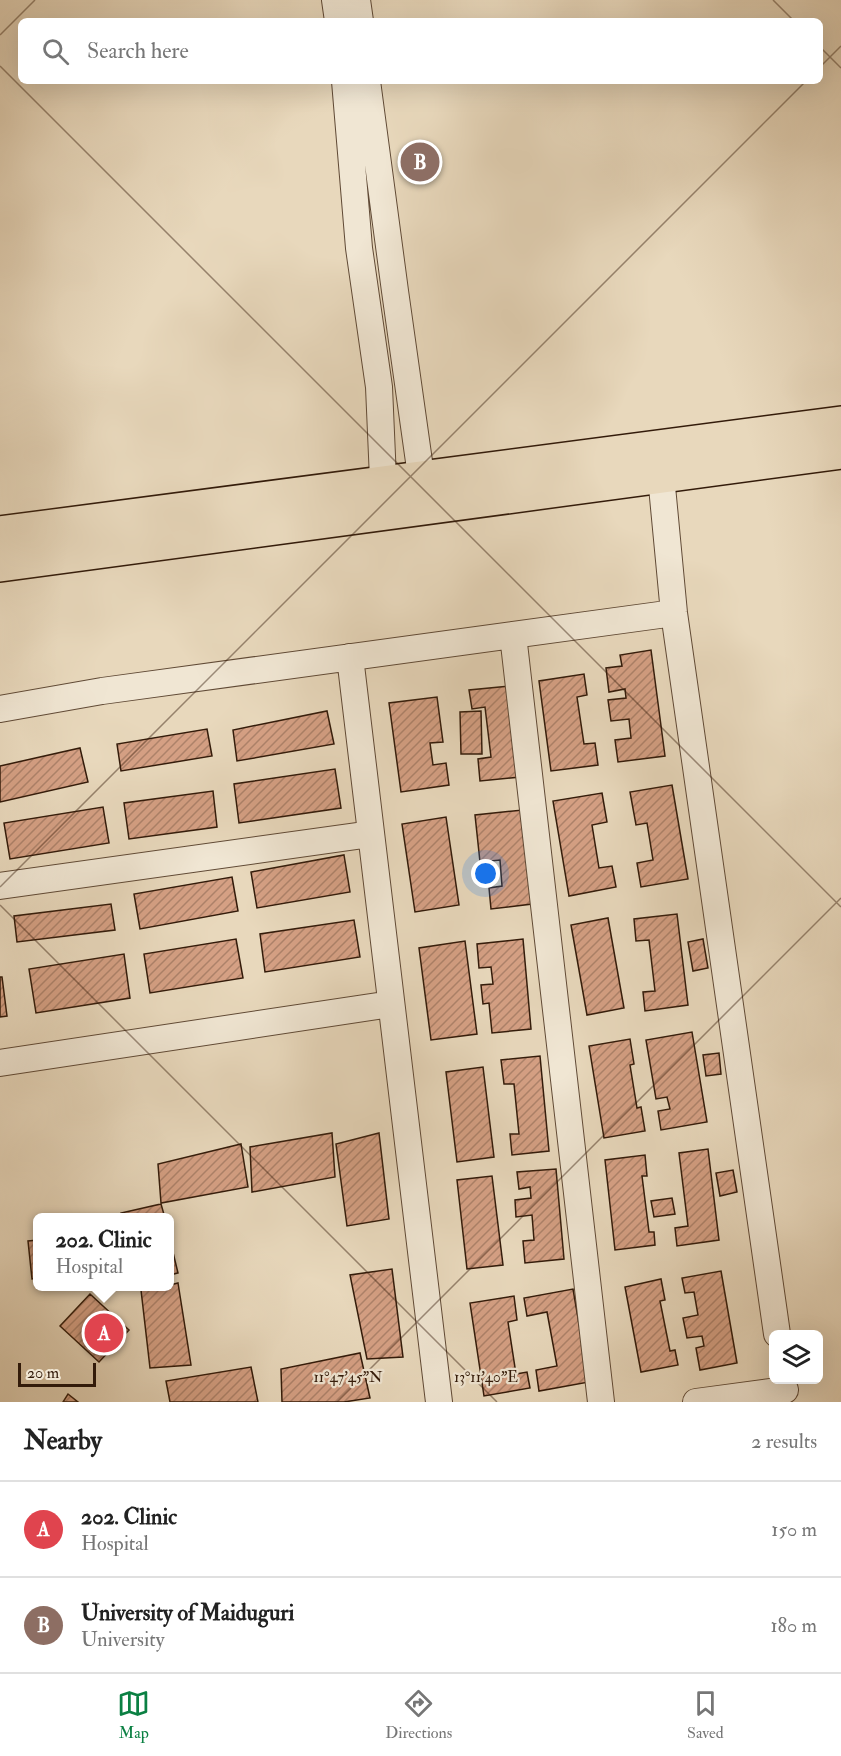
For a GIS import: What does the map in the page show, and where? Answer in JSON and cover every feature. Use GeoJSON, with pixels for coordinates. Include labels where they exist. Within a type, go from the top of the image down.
{"type":"FeatureCollection","features":[{"type":"Feature","properties":{"kind":"highway"},"geometry":{"type":"LineString","coordinates":[[0,533],[424,493],[841,423]]}},
{"type":"Feature","properties":{"kind":"highway"},"geometry":{"type":"LineString","coordinates":[[424,493],[661,476],[841,452]]}},
{"type":"Feature","properties":{"kind":"highway"},"geometry":{"type":"LineString","coordinates":[[0,565],[384,498]]}},
{"type":"Feature","properties":{"kind":"street"},"geometry":{"type":"LineString","coordinates":[[335,0],[338,18]]}},
{"type":"Feature","properties":{"kind":"street"},"geometry":{"type":"LineString","coordinates":[[357,0],[360,18]]}},
{"type":"Feature","properties":{"kind":"street"},"geometry":{"type":"LineString","coordinates":[[345,84],[359,248],[378,387],[384,498]]}},
{"type":"Feature","properties":{"kind":"street"},"geometry":{"type":"LineString","coordinates":[[368,84],[394,291],[424,493]]}},
{"type":"Feature","properties":{"kind":"street"},"geometry":{"type":"LineString","coordinates":[[661,476],[674,613],[776,1330]]}},
{"type":"Feature","properties":{"kind":"street"},"geometry":{"type":"LineString","coordinates":[[0,709],[102,691],[674,613]]}},
{"type":"Feature","properties":{"kind":"street"},"geometry":{"type":"LineString","coordinates":[[513,635],[601,1402]]}},
{"type":"Feature","properties":{"kind":"street"},"geometry":{"type":"LineString","coordinates":[[350,657],[439,1402]]}},
{"type":"Feature","properties":{"kind":"street"},"geometry":{"type":"LineString","coordinates":[[0,886],[371,834]]}},
{"type":"Feature","properties":{"kind":"street"},"geometry":{"type":"LineString","coordinates":[[0,1063],[391,1004]]}},
{"type":"Feature","properties":{"kind":"street"},"geometry":{"type":"LineString","coordinates":[[696,1402],[785,1391]]}},
{"type":"Feature","properties":{"kind":"building"},"geometry":{"type":"Polygon","coordinates":[[[651,650],[665,756],[618,762],[615,740],[631,738],[629,719],[611,721],[608,700],[626,698],[625,689],[609,692],[606,668],[622,666],[620,655],[651,650]]]}},
{"type":"Feature","properties":{"kind":"building"},"geometry":{"type":"Polygon","coordinates":[[[584,674],[587,695],[577,697],[584,744],[595,743],[598,765],[551,771],[539,681],[584,674]]]}},
{"type":"Feature","properties":{"kind":"building"},"geometry":{"type":"Polygon","coordinates":[[[511,686],[520,777],[480,781],[478,759],[491,757],[485,707],[472,709],[469,690],[511,686]]]}},
{"type":"Feature","properties":{"kind":"building"},"geometry":{"type":"Polygon","coordinates":[[[437,697],[443,742],[430,743],[433,765],[446,763],[449,785],[401,792],[389,703],[437,697]]]}},
{"type":"Feature","properties":{"kind":"building"},"geometry":{"type":"Polygon","coordinates":[[[327,711],[334,744],[237,761],[233,730],[327,711]]]}},
{"type":"Feature","properties":{"kind":"building"},"geometry":{"type":"Polygon","coordinates":[[[481,711],[482,754],[461,754],[460,712],[481,711]]]}},
{"type":"Feature","properties":{"kind":"building"},"geometry":{"type":"Polygon","coordinates":[[[207,729],[212,756],[121,771],[117,744],[207,729]]]}},
{"type":"Feature","properties":{"kind":"building"},"geometry":{"type":"Polygon","coordinates":[[[80,748],[88,782],[0,802],[0,766],[80,748]]]}},
{"type":"Feature","properties":{"kind":"building"},"geometry":{"type":"Polygon","coordinates":[[[335,769],[341,808],[239,823],[234,784],[335,769]]]}},
{"type":"Feature","properties":{"kind":"building"},"geometry":{"type":"Polygon","coordinates":[[[672,785],[688,879],[641,887],[637,863],[653,860],[647,823],[636,825],[630,792],[672,785]]]}},
{"type":"Feature","properties":{"kind":"building"},"geometry":{"type":"Polygon","coordinates":[[[213,791],[217,827],[129,839],[124,803],[213,791]]]}},
{"type":"Feature","properties":{"kind":"building"},"geometry":{"type":"Polygon","coordinates":[[[602,793],[607,822],[592,825],[599,868],[612,866],[616,887],[569,896],[553,801],[602,793]]]}},
{"type":"Feature","properties":{"kind":"building"},"geometry":{"type":"Polygon","coordinates":[[[103,807],[109,843],[10,859],[4,823],[103,807]]]}},
{"type":"Feature","properties":{"kind":"building"},"geometry":{"type":"Polygon","coordinates":[[[523,810],[532,904],[491,909],[489,888],[502,886],[500,860],[480,862],[475,815],[523,810]]]}},
{"type":"Feature","properties":{"kind":"building"},"geometry":{"type":"Polygon","coordinates":[[[446,817],[459,905],[415,912],[402,824],[446,817]]]}},
{"type":"Feature","properties":{"kind":"building"},"geometry":{"type":"Polygon","coordinates":[[[344,855],[350,892],[257,908],[251,872],[344,855]]]}},
{"type":"Feature","properties":{"kind":"building"},"geometry":{"type":"Polygon","coordinates":[[[232,877],[238,911],[140,929],[134,894],[232,877]]]}},
{"type":"Feature","properties":{"kind":"building"},"geometry":{"type":"Polygon","coordinates":[[[111,904],[115,930],[17,942],[14,916],[111,904]]]}},
{"type":"Feature","properties":{"kind":"building"},"geometry":{"type":"Polygon","coordinates":[[[677,914],[688,1005],[645,1011],[643,992],[655,991],[649,940],[636,941],[634,919],[677,914]]]}},
{"type":"Feature","properties":{"kind":"building"},"geometry":{"type":"Polygon","coordinates":[[[608,918],[624,1008],[587,1015],[571,925],[608,918]]]}},
{"type":"Feature","properties":{"kind":"building"},"geometry":{"type":"Polygon","coordinates":[[[354,920],[360,957],[265,972],[260,934],[354,920]]]}},
{"type":"Feature","properties":{"kind":"building"},"geometry":{"type":"Polygon","coordinates":[[[236,939],[243,978],[150,993],[144,954],[236,939]]]}},
{"type":"Feature","properties":{"kind":"building"},"geometry":{"type":"Polygon","coordinates":[[[523,939],[531,1029],[492,1033],[489,1003],[483,1004],[481,985],[493,984],[491,967],[479,968],[477,944],[523,939]]]}},
{"type":"Feature","properties":{"kind":"building"},"geometry":{"type":"Polygon","coordinates":[[[703,939],[708,968],[693,971],[688,942],[703,939]]]}},
{"type":"Feature","properties":{"kind":"building"},"geometry":{"type":"Polygon","coordinates":[[[465,941],[477,1034],[431,1040],[419,948],[465,941]]]}},
{"type":"Feature","properties":{"kind":"building"},"geometry":{"type":"Polygon","coordinates":[[[124,954],[130,998],[36,1013],[29,969],[124,954]]]}},
{"type":"Feature","properties":{"kind":"building"},"geometry":{"type":"Polygon","coordinates":[[[0,977],[2,977],[7,1016],[0,1017],[0,977]]]}},
{"type":"Feature","properties":{"kind":"building"},"geometry":{"type":"Polygon","coordinates":[[[692,1032],[707,1122],[661,1130],[658,1111],[670,1109],[667,1097],[656,1099],[646,1040],[692,1032]]]}},
{"type":"Feature","properties":{"kind":"building"},"geometry":{"type":"Polygon","coordinates":[[[630,1039],[634,1064],[630,1065],[637,1108],[641,1107],[645,1131],[604,1138],[589,1046],[630,1039]]]}},
{"type":"Feature","properties":{"kind":"building"},"geometry":{"type":"Polygon","coordinates":[[[719,1053],[721,1074],[706,1076],[703,1055],[719,1053]]]}},
{"type":"Feature","properties":{"kind":"building"},"geometry":{"type":"Polygon","coordinates":[[[540,1056],[549,1151],[512,1155],[510,1134],[519,1134],[514,1084],[504,1084],[501,1060],[540,1056]]]}},
{"type":"Feature","properties":{"kind":"building"},"geometry":{"type":"Polygon","coordinates":[[[483,1067],[494,1157],[457,1162],[446,1072],[483,1067]]]}},
{"type":"Feature","properties":{"kind":"building"},"geometry":{"type":"Polygon","coordinates":[[[332,1133],[335,1177],[252,1192],[250,1147],[332,1133]]]}},
{"type":"Feature","properties":{"kind":"building"},"geometry":{"type":"Polygon","coordinates":[[[379,1133],[389,1219],[347,1226],[336,1144],[379,1133]]]}},
{"type":"Feature","properties":{"kind":"building"},"geometry":{"type":"Polygon","coordinates":[[[241,1144],[248,1187],[161,1203],[158,1164],[241,1144]]]}},
{"type":"Feature","properties":{"kind":"building"},"geometry":{"type":"Polygon","coordinates":[[[708,1149],[719,1240],[677,1246],[675,1228],[688,1226],[679,1153],[708,1149]]]}},
{"type":"Feature","properties":{"kind":"building"},"geometry":{"type":"Polygon","coordinates":[[[645,1155],[647,1176],[642,1176],[649,1232],[654,1232],[655,1245],[615,1250],[605,1160],[645,1155]]]}},
{"type":"Feature","properties":{"kind":"building"},"geometry":{"type":"Polygon","coordinates":[[[556,1169],[564,1259],[525,1263],[523,1241],[534,1240],[532,1215],[516,1217],[515,1200],[531,1198],[530,1187],[519,1189],[517,1172],[556,1169]]]}},
{"type":"Feature","properties":{"kind":"building"},"geometry":{"type":"Polygon","coordinates":[[[733,1170],[737,1192],[720,1196],[716,1173],[733,1170]]]}},
{"type":"Feature","properties":{"kind":"building"},"geometry":{"type":"Polygon","coordinates":[[[492,1176],[503,1265],[467,1269],[457,1180],[492,1176]]]}},
{"type":"Feature","properties":{"kind":"building"},"geometry":{"type":"Polygon","coordinates":[[[672,1198],[675,1214],[654,1217],[651,1201],[672,1198]]]}},
{"type":"Feature","properties":{"kind":"building"},"geometry":{"type":"Polygon","coordinates":[[[161,1204],[164,1213],[121,1213],[161,1204]]]}},
{"type":"Feature","properties":{"kind":"building"},"geometry":{"type":"Polygon","coordinates":[[[33,1240],[32,1279],[28,1241],[33,1240]]]}},
{"type":"Feature","properties":{"kind":"building"},"geometry":{"type":"Polygon","coordinates":[[[174,1256],[178,1273],[174,1274],[174,1256]]]}},
{"type":"Feature","properties":{"kind":"building"},"geometry":{"type":"Polygon","coordinates":[[[392,1269],[403,1357],[367,1359],[350,1275],[392,1269]]]}},
{"type":"Feature","properties":{"kind":"building"},"geometry":{"type":"Polygon","coordinates":[[[721,1271],[737,1363],[700,1370],[696,1348],[704,1346],[702,1336],[687,1338],[683,1318],[698,1315],[694,1292],[685,1293],[682,1278],[721,1271]]]}},
{"type":"Feature","properties":{"kind":"building"},"geometry":{"type":"Polygon","coordinates":[[[661,1279],[665,1300],[660,1301],[670,1351],[675,1350],[678,1365],[641,1372],[625,1287],[661,1279]]]}},
{"type":"Feature","properties":{"kind":"building"},"geometry":{"type":"Polygon","coordinates":[[[178,1283],[191,1365],[150,1368],[141,1291],[174,1291],[174,1284],[178,1283]]]}},
{"type":"Feature","properties":{"kind":"building"},"geometry":{"type":"Polygon","coordinates":[[[573,1289],[589,1382],[539,1391],[536,1370],[557,1366],[547,1312],[527,1316],[524,1298],[573,1289]]]}},
{"type":"Feature","properties":{"kind":"building"},"geometry":{"type":"Polygon","coordinates":[[[90,1294],[129,1330],[99,1362],[60,1326],[90,1294]]]}},
{"type":"Feature","properties":{"kind":"building"},"geometry":{"type":"Polygon","coordinates":[[[514,1296],[517,1320],[508,1322],[516,1374],[527,1372],[530,1388],[484,1396],[470,1303],[514,1296]]]}},
{"type":"Feature","properties":{"kind":"building"},"geometry":{"type":"Polygon","coordinates":[[[360,1353],[370,1398],[344,1402],[282,1402],[281,1369],[360,1353]]]}},
{"type":"Feature","properties":{"kind":"building"},"geometry":{"type":"Polygon","coordinates":[[[251,1367],[258,1402],[170,1402],[166,1381],[251,1367]]]}},
{"type":"Feature","properties":{"kind":"building"},"geometry":{"type":"Polygon","coordinates":[[[68,1394],[78,1402],[63,1402],[68,1394]]]}},
{"type":"Feature","properties":{"kind":"place","name":"University of Maiduguri"},"geometry":{"type":"Point","coordinates":[420,162]}},
{"type":"Feature","properties":{"kind":"place","name":"202. Clinic"},"geometry":{"type":"Point","coordinates":[104,1333]}}]}
